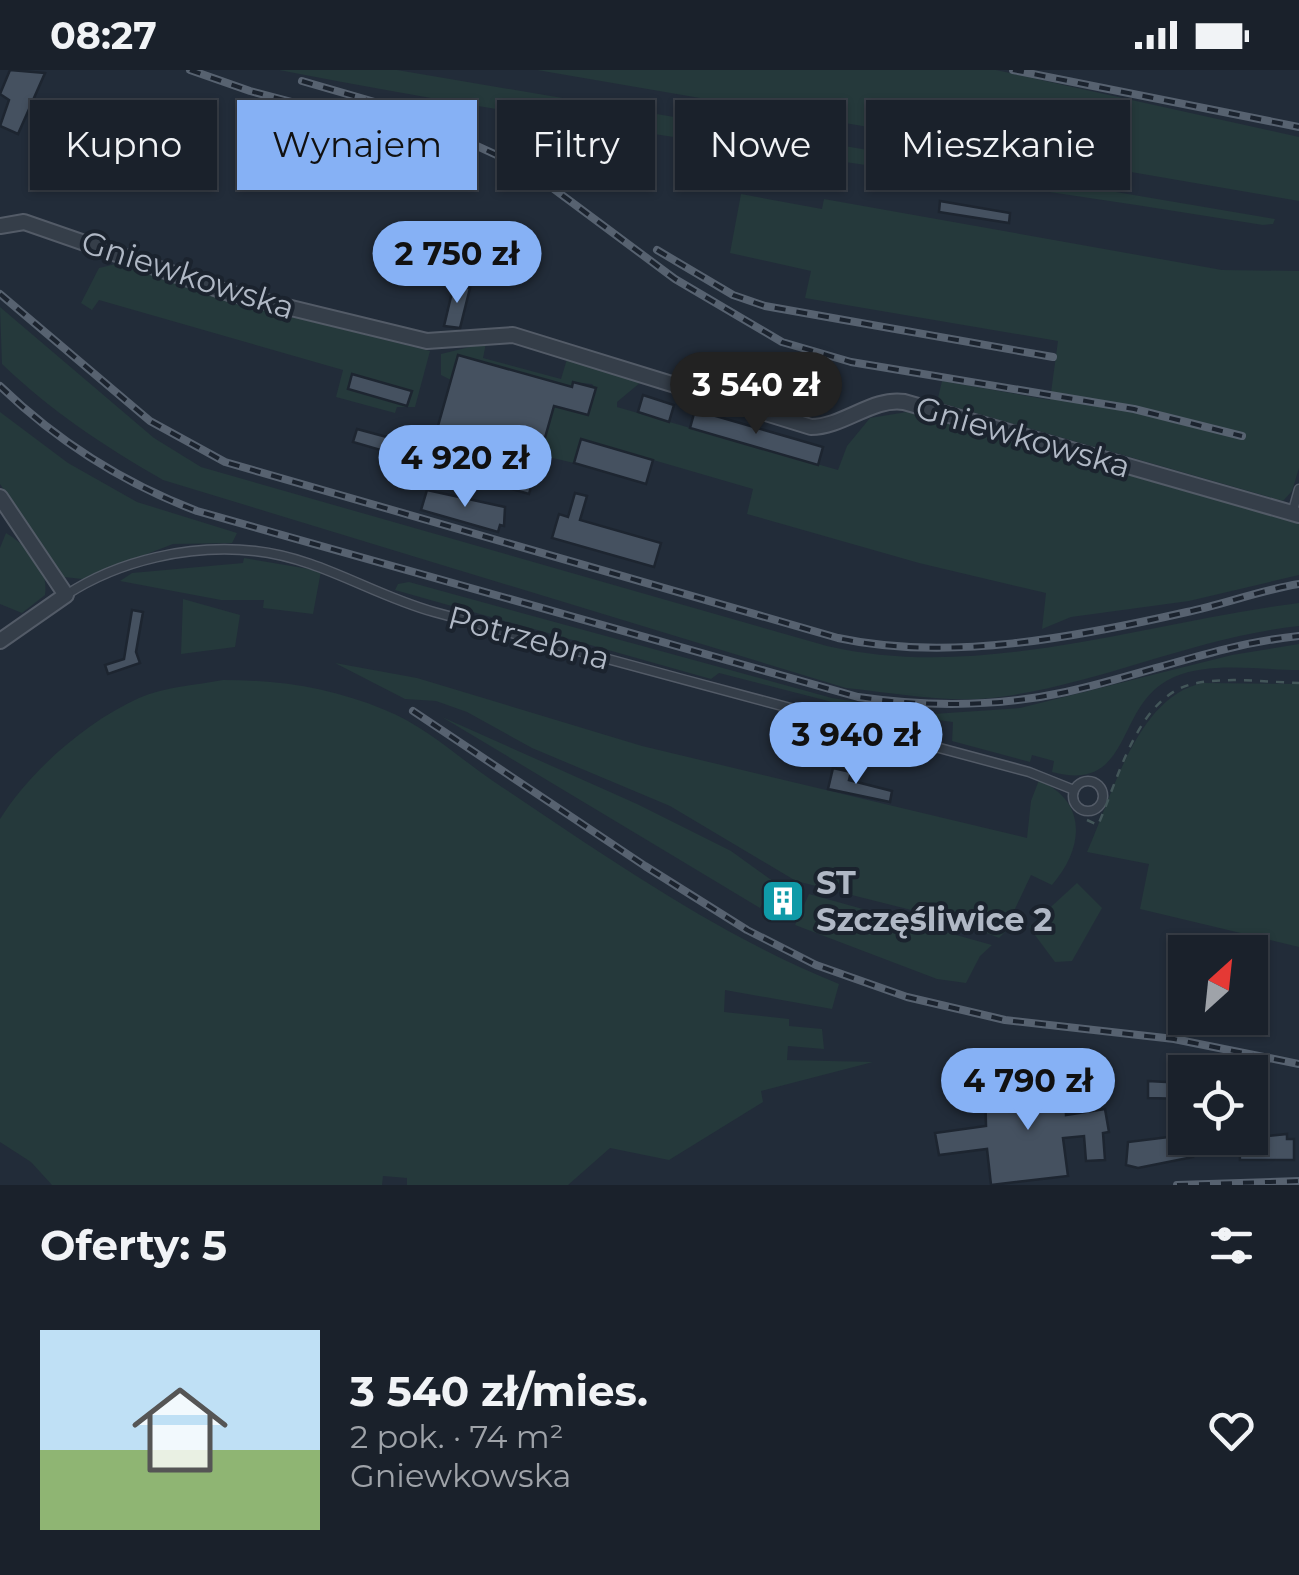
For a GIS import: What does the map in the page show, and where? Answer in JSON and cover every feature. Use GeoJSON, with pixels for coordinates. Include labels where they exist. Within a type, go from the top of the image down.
{"type":"FeatureCollection","features":[{"type":"Feature","properties":{"kind":"street","name":"Gniewkowska"},"geometry":{"type":"LineString","coordinates":[[0,226],[24,222],[229,293],[426,341],[513,335],[812,427],[889,402],[904,402],[1296,514]]}},
{"type":"Feature","properties":{"kind":"street"},"geometry":{"type":"LineString","coordinates":[[0,497],[66,595]]}},
{"type":"Feature","properties":{"kind":"street","name":"Potrzebna"},"geometry":{"type":"LineString","coordinates":[[0,641],[66,595]]}},
{"type":"Feature","properties":{"kind":"lane"},"geometry":{"type":"LineString","coordinates":[[1296,514],[1299,488]]}},
{"type":"Feature","properties":{"kind":"lane","name":"Potrzebna"},"geometry":{"type":"LineString","coordinates":[[66,595],[123,568],[185,552],[231,549],[278,554],[322,566],[420,608],[1029,772],[1074,790]]}},
{"type":"Feature","properties":{"kind":"path"},"geometry":{"type":"LineString","coordinates":[[1087,820],[1098,824],[1145,720],[1171,693],[1204,682],[1299,683]]}},
{"type":"Feature","properties":{"kind":"green space"},"geometry":{"type":"Polygon","coordinates":[[[279,70],[397,70],[574,100],[497,100],[497,109],[477,106],[477,100],[442,100],[279,70]]]}},
{"type":"Feature","properties":{"kind":"green space"},"geometry":{"type":"Polygon","coordinates":[[[537,70],[996,70],[1299,137],[1299,201],[1130,172],[1130,100],[866,100],[866,127],[846,123],[846,100],[712,100],[537,70]]]}},
{"type":"Feature","properties":{"kind":"green space"},"geometry":{"type":"Polygon","coordinates":[[[655,114],[675,117],[675,137],[655,134],[655,114]]]}},
{"type":"Feature","properties":{"kind":"green space"},"geometry":{"type":"Polygon","coordinates":[[[846,146],[866,150],[866,165],[846,162],[846,146]]]}},
{"type":"Feature","properties":{"kind":"green space"},"geometry":{"type":"Polygon","coordinates":[[[1036,190],[1104,190],[1275,219],[1273,224],[1036,190]]]}},
{"type":"Feature","properties":{"kind":"green space"},"geometry":{"type":"Polygon","coordinates":[[[741,194],[822,209],[824,199],[1222,270],[1299,271],[1299,468],[1292,491],[1283,501],[937,402],[942,381],[1050,400],[1058,341],[805,298],[811,271],[730,253],[741,194]]]}},
{"type":"Feature","properties":{"kind":"green space"},"geometry":{"type":"Polygon","coordinates":[[[116,264],[233,302],[430,351],[415,407],[397,407],[395,413],[336,397],[343,370],[99,300],[92,310],[81,303],[99,268],[116,264]]]}},
{"type":"Feature","properties":{"kind":"green space"},"geometry":{"type":"Polygon","coordinates":[[[0,307],[154,438],[201,467],[827,646],[886,655],[1004,653],[1299,603],[1299,626],[1223,640],[1075,682],[1000,697],[942,699],[846,688],[163,480],[79,427],[2,364],[0,307]]]}},
{"type":"Feature","properties":{"kind":"green space"},"geometry":{"type":"Polygon","coordinates":[[[486,343],[483,358],[561,379],[567,359],[641,382],[617,402],[617,407],[838,470],[847,446],[870,418],[913,411],[1299,522],[1299,575],[1189,601],[1071,617],[1042,629],[1046,593],[919,563],[747,514],[753,489],[581,439],[574,463],[540,455],[554,405],[588,415],[596,389],[592,384],[573,382],[568,400],[559,384],[459,355],[451,380],[441,375],[441,354],[486,343]]]}},
{"type":"Feature","properties":{"kind":"green space"},"geometry":{"type":"Polygon","coordinates":[[[0,412],[68,463],[137,502],[237,533],[232,543],[173,544],[82,579],[64,577],[0,484],[0,412]]]}},
{"type":"Feature","properties":{"kind":"green space"},"geometry":{"type":"Polygon","coordinates":[[[6,533],[29,551],[44,575],[45,595],[22,613],[0,604],[0,548],[6,533]]]}},
{"type":"Feature","properties":{"kind":"green space"},"geometry":{"type":"Polygon","coordinates":[[[244,558],[321,571],[313,614],[263,608],[264,600],[221,600],[120,581],[132,573],[243,563],[244,558]]]}},
{"type":"Feature","properties":{"kind":"green space"},"geometry":{"type":"Polygon","coordinates":[[[409,582],[832,698],[933,714],[1020,708],[1232,655],[1299,644],[1299,670],[1220,668],[1174,677],[1155,689],[1141,706],[1111,758],[1098,770],[1079,775],[1052,772],[1054,761],[1032,755],[1030,762],[952,741],[953,722],[867,711],[719,673],[711,679],[395,590],[398,584],[409,582]]]}},
{"type":"Feature","properties":{"kind":"green space"},"geometry":{"type":"Polygon","coordinates":[[[183,599],[240,615],[235,647],[181,654],[183,599]]]}},
{"type":"Feature","properties":{"kind":"green space"},"geometry":{"type":"Polygon","coordinates":[[[335,663],[417,678],[642,746],[1027,838],[1031,801],[1039,780],[1066,800],[1073,813],[1075,841],[1063,871],[1052,885],[1031,875],[1014,911],[1021,916],[999,938],[959,922],[796,881],[670,806],[532,748],[467,712],[436,701],[405,699],[335,663]]]}},
{"type":"Feature","properties":{"kind":"green space"},"geometry":{"type":"Polygon","coordinates":[[[223,680],[325,691],[365,702],[414,724],[661,892],[748,942],[839,984],[832,1009],[725,990],[724,1012],[789,1019],[789,1026],[822,1029],[824,1049],[788,1046],[787,1060],[873,1062],[761,1091],[763,1102],[669,1160],[610,1148],[568,1185],[407,1185],[407,1178],[383,1176],[382,1185],[52,1185],[31,1162],[0,1142],[0,819],[27,783],[61,749],[99,720],[149,694],[223,680]]]}},
{"type":"Feature","properties":{"kind":"green space"},"geometry":{"type":"Polygon","coordinates":[[[1203,683],[1299,684],[1299,947],[1268,940],[1268,935],[1249,935],[1140,909],[1149,864],[1087,852],[1130,751],[1144,727],[1180,692],[1203,683]]]}},
{"type":"Feature","properties":{"kind":"green space"},"geometry":{"type":"Polygon","coordinates":[[[442,717],[637,804],[731,851],[774,882],[760,908],[442,717]]]}},
{"type":"Feature","properties":{"kind":"green space"},"geometry":{"type":"Polygon","coordinates":[[[1077,883],[1102,908],[1072,961],[1055,962],[1029,927],[1077,883]]]}},
{"type":"Feature","properties":{"kind":"green space"},"geometry":{"type":"Polygon","coordinates":[[[809,894],[992,945],[980,956],[966,983],[937,979],[795,925],[809,894]]]}},
{"type":"Feature","properties":{"kind":"building"},"geometry":{"type":"Polygon","coordinates":[[[10,70],[45,73],[18,134],[0,126],[9,100],[0,94],[10,70]]]}},
{"type":"Feature","properties":{"kind":"building"},"geometry":{"type":"Polygon","coordinates":[[[940,201],[1010,213],[1009,223],[939,212],[940,201]]]}},
{"type":"Feature","properties":{"kind":"building"},"geometry":{"type":"Polygon","coordinates":[[[454,284],[470,288],[460,328],[444,326],[454,284]]]}},
{"type":"Feature","properties":{"kind":"building"},"geometry":{"type":"Polygon","coordinates":[[[458,355],[572,387],[573,382],[596,388],[588,415],[554,406],[529,494],[427,465],[458,355]]]}},
{"type":"Feature","properties":{"kind":"building"},"geometry":{"type":"Polygon","coordinates":[[[352,374],[412,391],[407,406],[348,389],[352,374]]]}},
{"type":"Feature","properties":{"kind":"building"},"geometry":{"type":"Polygon","coordinates":[[[643,395],[674,405],[669,422],[638,412],[643,395]]]}},
{"type":"Feature","properties":{"kind":"building"},"geometry":{"type":"Polygon","coordinates":[[[695,410],[823,447],[818,465],[690,428],[695,410]]]}},
{"type":"Feature","properties":{"kind":"building"},"geometry":{"type":"Polygon","coordinates":[[[357,429],[398,440],[394,454],[353,442],[357,429]]]}},
{"type":"Feature","properties":{"kind":"building"},"geometry":{"type":"Polygon","coordinates":[[[581,439],[653,460],[646,484],[574,463],[581,439]]]}},
{"type":"Feature","properties":{"kind":"building"},"geometry":{"type":"Polygon","coordinates":[[[427,490],[505,507],[504,526],[500,525],[498,532],[421,510],[427,490]]]}},
{"type":"Feature","properties":{"kind":"building"},"geometry":{"type":"Polygon","coordinates":[[[575,493],[587,496],[580,520],[661,543],[654,567],[552,538],[559,514],[568,517],[575,493]]]}},
{"type":"Feature","properties":{"kind":"building"},"geometry":{"type":"Polygon","coordinates":[[[132,610],[143,612],[136,652],[140,663],[108,674],[105,665],[124,659],[132,610]]]}},
{"type":"Feature","properties":{"kind":"building"},"geometry":{"type":"Polygon","coordinates":[[[833,768],[851,772],[849,780],[892,791],[890,802],[828,789],[833,768]]]}},
{"type":"Feature","properties":{"kind":"building"},"geometry":{"type":"Polygon","coordinates":[[[1148,1081],[1168,1082],[1168,1099],[1148,1098],[1148,1081]]]}},
{"type":"Feature","properties":{"kind":"building"},"geometry":{"type":"Polygon","coordinates":[[[1065,1085],[1066,1115],[1105,1109],[1109,1132],[1103,1133],[1105,1160],[1086,1161],[1084,1136],[1063,1138],[1068,1176],[991,1185],[987,1149],[939,1155],[935,1133],[986,1126],[985,1086],[1065,1085]]]}},
{"type":"Feature","properties":{"kind":"building"},"geometry":{"type":"Polygon","coordinates":[[[1287,1134],[1287,1139],[1294,1139],[1294,1160],[1240,1160],[1240,1155],[1268,1155],[1268,1136],[1287,1134]]]}},
{"type":"Feature","properties":{"kind":"building"},"geometry":{"type":"Polygon","coordinates":[[[1168,1137],[1168,1155],[1193,1157],[1138,1168],[1126,1165],[1128,1142],[1168,1137]]]}},
{"type":"Feature","properties":{"kind":"railway"},"geometry":{"type":"LineString","coordinates":[[190,70],[284,100]]}},
{"type":"Feature","properties":{"kind":"railway"},"geometry":{"type":"LineString","coordinates":[[1013,70],[1299,127]]}},
{"type":"Feature","properties":{"kind":"railway"},"geometry":{"type":"LineString","coordinates":[[302,81],[392,107],[527,169],[675,279],[782,342],[851,362],[1134,409],[1242,436]]}},
{"type":"Feature","properties":{"kind":"railway"},"geometry":{"type":"LineString","coordinates":[[657,250],[733,295],[765,306],[1053,357]]}},
{"type":"Feature","properties":{"kind":"railway"},"geometry":{"type":"LineString","coordinates":[[0,294],[150,421],[225,462],[838,638],[924,648],[1058,638],[1299,584]]}},
{"type":"Feature","properties":{"kind":"railway"},"geometry":{"type":"LineString","coordinates":[[0,386],[44,425],[92,459],[197,511],[858,697],[936,704],[1014,701],[1095,685],[1240,646],[1299,636]]}},
{"type":"Feature","properties":{"kind":"railway"},"geometry":{"type":"LineString","coordinates":[[413,711],[645,866],[747,930],[816,965],[907,997],[1005,1020],[1174,1039],[1299,1064]]}},
{"type":"Feature","properties":{"kind":"railway"},"geometry":{"type":"LineString","coordinates":[[1177,1185],[1299,1181]]}},
{"type":"Feature","properties":{"kind":"place","name":"ST Szczęśliwice 2"},"geometry":{"type":"Point","coordinates":[783,901]}}]}
